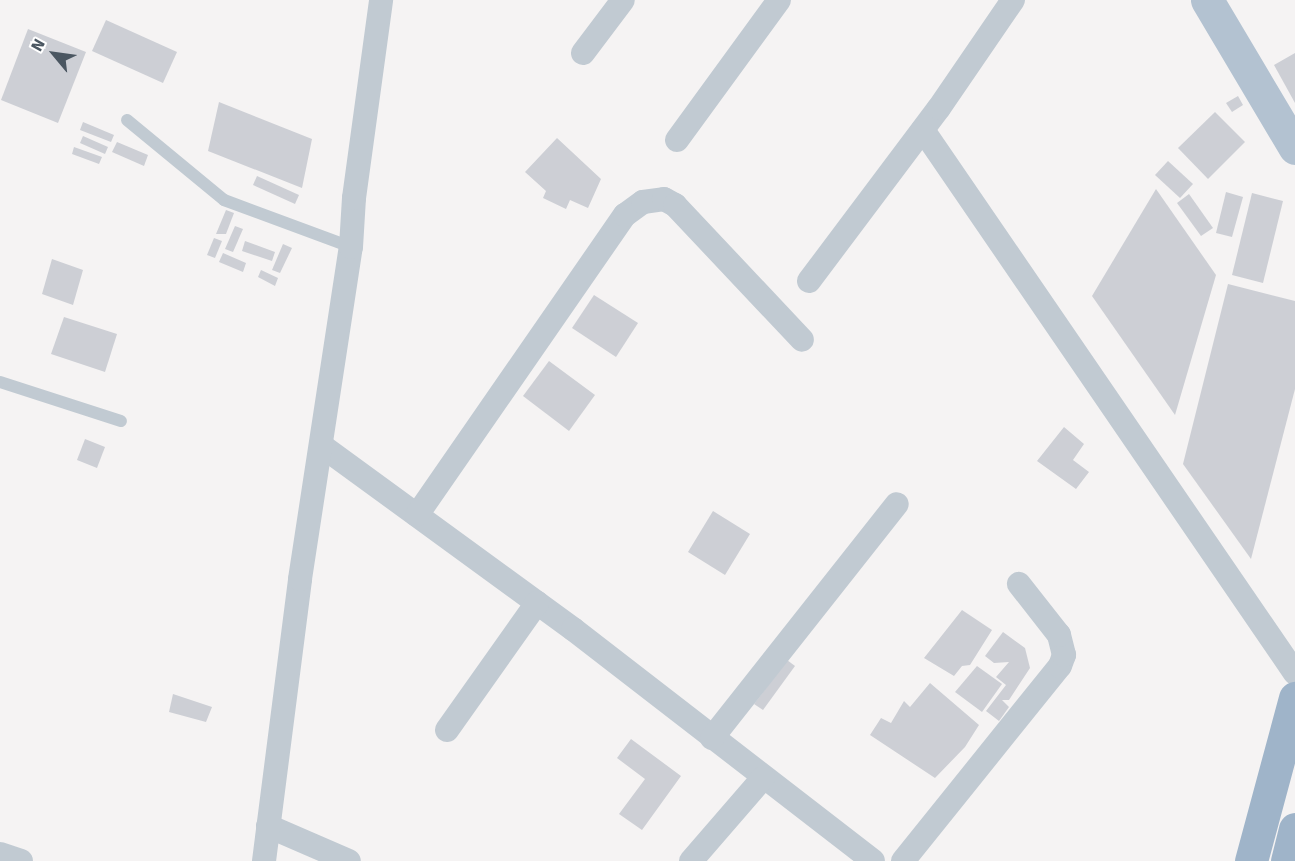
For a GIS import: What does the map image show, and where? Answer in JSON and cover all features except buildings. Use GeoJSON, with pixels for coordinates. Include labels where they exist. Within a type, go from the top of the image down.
{"type":"FeatureCollection","features":[{"type":"Feature","properties":{"kind":"highway"},"geometry":{"type":"LineString","coordinates":[[1251,861],[1295,698]]}},
{"type":"Feature","properties":{"kind":"highway"},"geometry":{"type":"LineString","coordinates":[[1287,861],[1295,829]]}},
{"type":"Feature","properties":{"kind":"main road"},"geometry":{"type":"LineString","coordinates":[[1207,0],[1295,148]]}},
{"type":"Feature","properties":{"kind":"street"},"geometry":{"type":"LineString","coordinates":[[264,861],[300,579],[351,247],[354,198],[381,0]]}},
{"type":"Feature","properties":{"kind":"street"},"geometry":{"type":"LineString","coordinates":[[583,53],[623,0]]}},
{"type":"Feature","properties":{"kind":"street"},"geometry":{"type":"LineString","coordinates":[[677,140],[779,0]]}},
{"type":"Feature","properties":{"kind":"street"},"geometry":{"type":"LineString","coordinates":[[809,281],[923,130],[1013,0]]}},
{"type":"Feature","properties":{"kind":"street"},"geometry":{"type":"LineString","coordinates":[[923,130],[1295,673]]}},
{"type":"Feature","properties":{"kind":"street"},"geometry":{"type":"LineString","coordinates":[[417,515],[625,215],[643,202],[664,199],[675,205],[802,340]]}},
{"type":"Feature","properties":{"kind":"street"},"geometry":{"type":"LineString","coordinates":[[322,446],[537,603],[873,861]]}},
{"type":"Feature","properties":{"kind":"street"},"geometry":{"type":"LineString","coordinates":[[712,738],[897,504]]}},
{"type":"Feature","properties":{"kind":"street"},"geometry":{"type":"LineString","coordinates":[[903,861],[1060,666],[1064,655],[1059,635],[1019,584]]}},
{"type":"Feature","properties":{"kind":"street"},"geometry":{"type":"LineString","coordinates":[[447,730],[537,603]]}},
{"type":"Feature","properties":{"kind":"street"},"geometry":{"type":"LineString","coordinates":[[691,861],[763,778]]}},
{"type":"Feature","properties":{"kind":"street"},"geometry":{"type":"LineString","coordinates":[[268,826],[349,861]]}},
{"type":"Feature","properties":{"kind":"street"},"geometry":{"type":"LineString","coordinates":[[0,854],[21,861]]}},
{"type":"Feature","properties":{"kind":"lane"},"geometry":{"type":"LineString","coordinates":[[127,120],[224,200],[351,247]]}},
{"type":"Feature","properties":{"kind":"lane"},"geometry":{"type":"LineString","coordinates":[[0,382],[121,421]]}}]}
